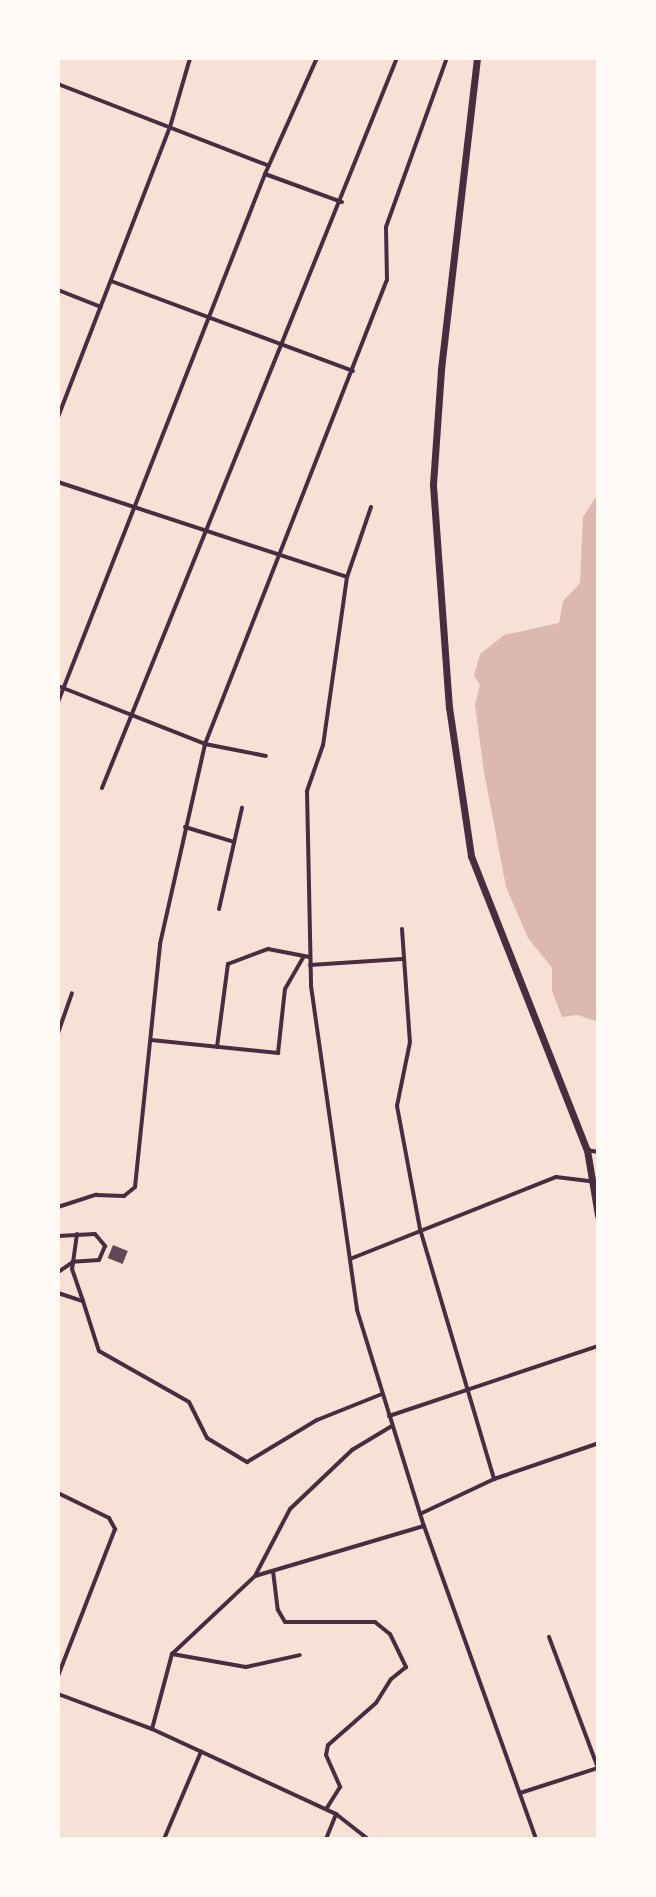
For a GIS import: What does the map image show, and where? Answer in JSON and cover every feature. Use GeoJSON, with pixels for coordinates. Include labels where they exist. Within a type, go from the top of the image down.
{"type":"FeatureCollection","features":[{"type":"Feature","properties":{"kind":"highway"},"geometry":{"type":"LineString","coordinates":[[477,58],[441,370],[433,485],[449,707],[471,856],[587,1150],[598,1215]]}},
{"type":"Feature","properties":{"kind":"street"},"geometry":{"type":"LineString","coordinates":[[58,417],[170,127],[190,58]]}},
{"type":"Feature","properties":{"kind":"street"},"geometry":{"type":"LineString","coordinates":[[58,702],[61,687],[265,174],[317,58]]}},
{"type":"Feature","properties":{"kind":"street"},"geometry":{"type":"LineString","coordinates":[[102,788],[343,202],[397,58]]}},
{"type":"Feature","properties":{"kind":"street"},"geometry":{"type":"LineString","coordinates":[[58,1207],[134,1190],[160,944],[205,744],[387,280],[383,243],[397,188],[447,58]]}},
{"type":"Feature","properties":{"kind":"street"},"geometry":{"type":"LineString","coordinates":[[58,84],[269,166]]}},
{"type":"Feature","properties":{"kind":"street"},"geometry":{"type":"LineString","coordinates":[[265,174],[343,202]]}},
{"type":"Feature","properties":{"kind":"street"},"geometry":{"type":"LineString","coordinates":[[111,281],[353,371]]}},
{"type":"Feature","properties":{"kind":"street"},"geometry":{"type":"LineString","coordinates":[[58,290],[101,307]]}},
{"type":"Feature","properties":{"kind":"street"},"geometry":{"type":"LineString","coordinates":[[58,482],[133,511],[347,577]]}},
{"type":"Feature","properties":{"kind":"street"},"geometry":{"type":"LineString","coordinates":[[371,507],[347,577],[323,745],[307,797],[307,956],[357,1310],[424,1526],[536,1839]]}},
{"type":"Feature","properties":{"kind":"street"},"geometry":{"type":"LineString","coordinates":[[61,687],[205,744],[266,756]]}},
{"type":"Feature","properties":{"kind":"street"},"geometry":{"type":"LineString","coordinates":[[219,909],[242,808]]}},
{"type":"Feature","properties":{"kind":"street"},"geometry":{"type":"LineString","coordinates":[[185,827],[234,842]]}},
{"type":"Feature","properties":{"kind":"street"},"geometry":{"type":"LineString","coordinates":[[402,929],[410,1042],[396,1098],[420,1229],[465,1391],[494,1479]]}},
{"type":"Feature","properties":{"kind":"street"},"geometry":{"type":"LineString","coordinates":[[217,1047],[228,964],[268,949],[307,956]]}},
{"type":"Feature","properties":{"kind":"street"},"geometry":{"type":"LineString","coordinates":[[151,1040],[278,1053],[284,992],[307,956]]}},
{"type":"Feature","properties":{"kind":"street"},"geometry":{"type":"LineString","coordinates":[[310,965],[402,959]]}},
{"type":"Feature","properties":{"kind":"street"},"geometry":{"type":"LineString","coordinates":[[58,1033],[72,993]]}},
{"type":"Feature","properties":{"kind":"street"},"geometry":{"type":"LineString","coordinates":[[587,1150],[598,1152]]}},
{"type":"Feature","properties":{"kind":"street"},"geometry":{"type":"LineString","coordinates":[[350,1259],[420,1229],[452,1222],[493,1199],[556,1177],[594,1182]]}},
{"type":"Feature","properties":{"kind":"street"},"geometry":{"type":"LineString","coordinates":[[78,1234],[73,1262],[99,1351],[189,1402],[208,1439],[249,1462],[317,1420],[382,1394]]}},
{"type":"Feature","properties":{"kind":"street"},"geometry":{"type":"LineString","coordinates":[[58,1236],[78,1234],[100,1237],[104,1252],[94,1262],[73,1262],[58,1272]]}},
{"type":"Feature","properties":{"kind":"street"},"geometry":{"type":"LineString","coordinates":[[58,1293],[83,1301]]}},
{"type":"Feature","properties":{"kind":"street"},"geometry":{"type":"LineString","coordinates":[[389,1416],[598,1346]]}},
{"type":"Feature","properties":{"kind":"street"},"geometry":{"type":"LineString","coordinates":[[152,1729],[172,1654],[255,1576],[290,1509],[352,1450],[392,1426]]}},
{"type":"Feature","properties":{"kind":"street"},"geometry":{"type":"LineString","coordinates":[[420,1514],[494,1479],[596,1444]]}},
{"type":"Feature","properties":{"kind":"street"},"geometry":{"type":"LineString","coordinates":[[58,1493],[109,1518],[114,1527],[58,1676]]}},
{"type":"Feature","properties":{"kind":"street"},"geometry":{"type":"LineString","coordinates":[[255,1576],[424,1526]]}},
{"type":"Feature","properties":{"kind":"street"},"geometry":{"type":"LineString","coordinates":[[273,1571],[278,1610],[285,1622],[378,1623],[391,1636],[405,1665],[376,1703],[328,1745],[326,1755],[340,1787],[326,1809]]}},
{"type":"Feature","properties":{"kind":"street"},"geometry":{"type":"LineString","coordinates":[[520,1793],[598,1768],[549,1637]]}},
{"type":"Feature","properties":{"kind":"street"},"geometry":{"type":"LineString","coordinates":[[172,1654],[246,1667],[300,1655]]}},
{"type":"Feature","properties":{"kind":"street"},"geometry":{"type":"LineString","coordinates":[[58,1694],[152,1729],[326,1809],[368,1839]]}},
{"type":"Feature","properties":{"kind":"street"},"geometry":{"type":"LineString","coordinates":[[164,1839],[201,1752]]}},
{"type":"Feature","properties":{"kind":"street"},"geometry":{"type":"LineString","coordinates":[[326,1839],[336,1814]]}},
{"type":"Feature","properties":{"kind":"shaded area"},"geometry":{"type":"Polygon","coordinates":[[[598,475],[598,1022],[578,1015],[562,1017],[552,991],[552,968],[528,938],[506,887],[475,705],[480,685],[474,676],[480,654],[504,635],[559,623],[563,601],[580,583],[583,517],[597,495],[598,475]]]}},
{"type":"Feature","properties":{"kind":"building"},"geometry":{"type":"Polygon","coordinates":[[[113,1245],[128,1251],[123,1264],[108,1258],[113,1245]]]}}]}
